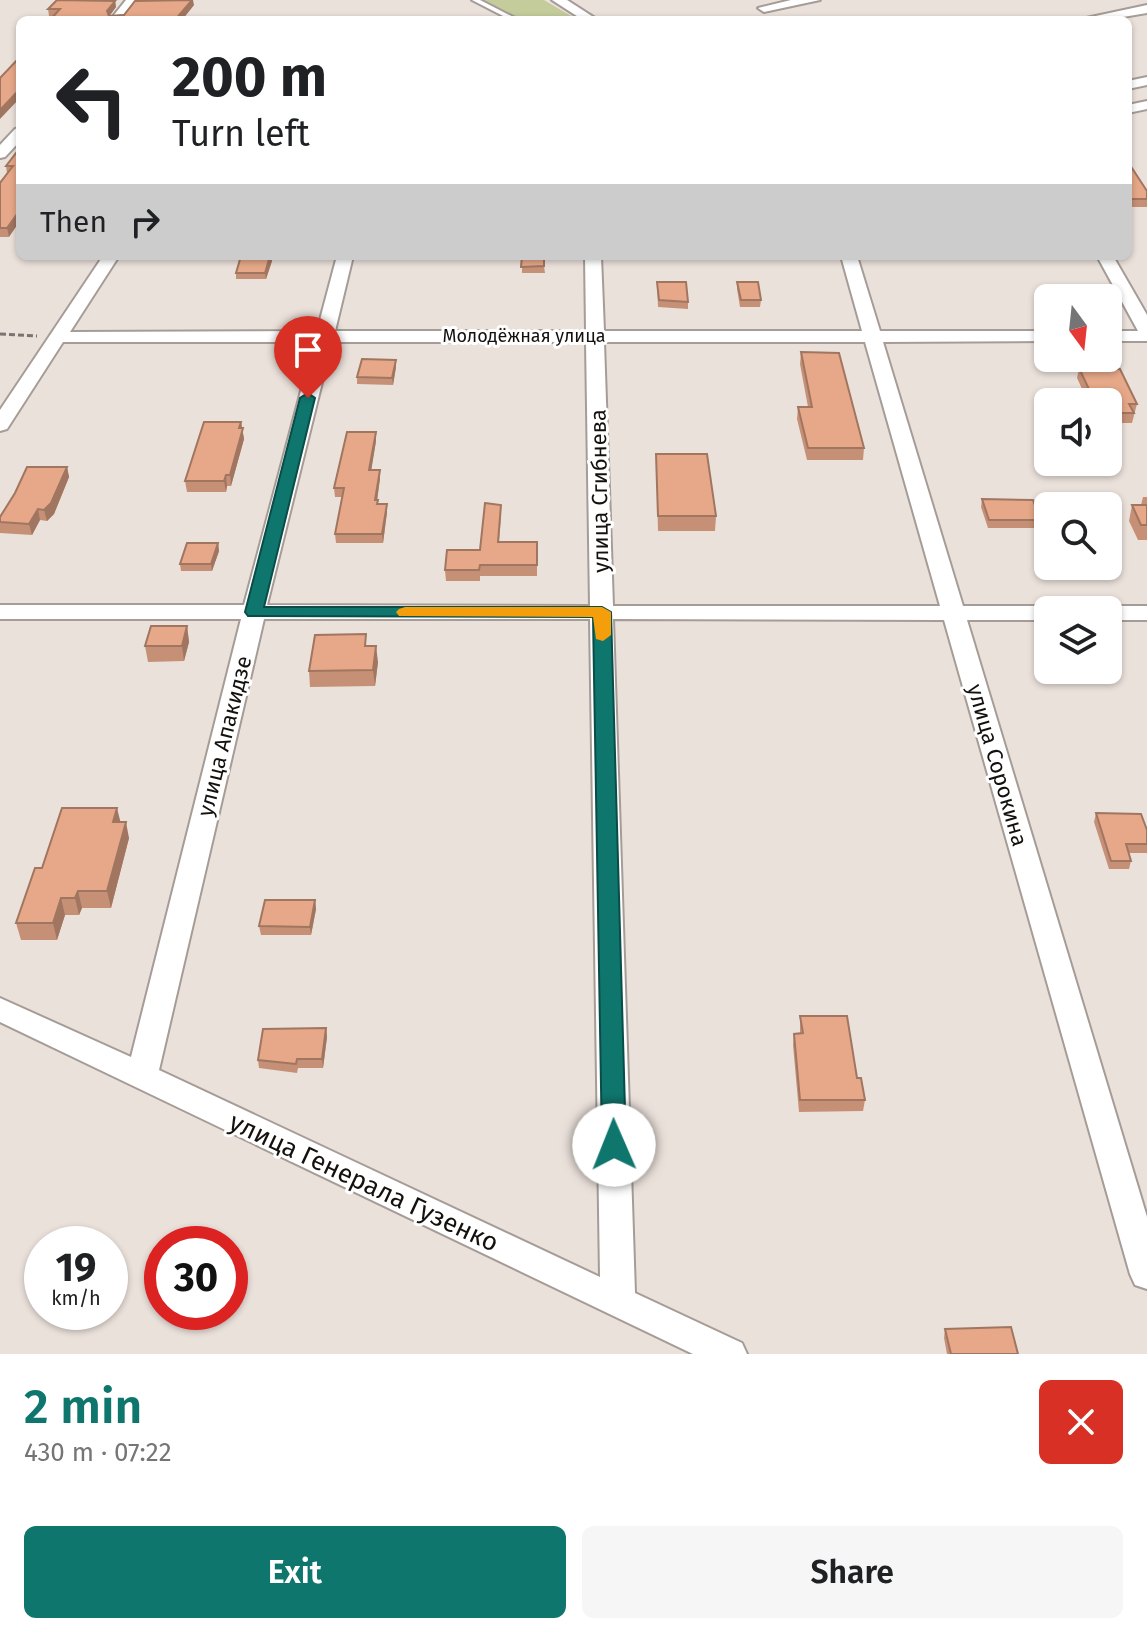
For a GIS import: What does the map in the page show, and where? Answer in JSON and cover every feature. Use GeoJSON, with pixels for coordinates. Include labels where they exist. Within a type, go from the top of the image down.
{"type":"FeatureCollection","features":[{"type":"Feature","properties":{"kind":"street"},"geometry":{"type":"LineString","coordinates":[[119,16],[133,0]]}},
{"type":"Feature","properties":{"kind":"street"},"geometry":{"type":"LineString","coordinates":[[558,0],[585,16]]}},
{"type":"Feature","properties":{"kind":"street"},"geometry":{"type":"LineString","coordinates":[[749,0],[779,16]]}},
{"type":"Feature","properties":{"kind":"street"},"geometry":{"type":"LineString","coordinates":[[764,8],[814,0]]}},
{"type":"Feature","properties":{"kind":"street"},"geometry":{"type":"LineString","coordinates":[[1106,16],[1147,9]]}},
{"type":"Feature","properties":{"kind":"street"},"geometry":{"type":"LineString","coordinates":[[0,425],[108,260]]}},
{"type":"Feature","properties":{"kind":"street","name":"улица Апакидзе"},"geometry":{"type":"LineString","coordinates":[[142,1076],[254,612],[344,260]]}},
{"type":"Feature","properties":{"kind":"street","name":"улица Сгибнева"},"geometry":{"type":"LineString","coordinates":[[593,260],[618,1301]]}},
{"type":"Feature","properties":{"kind":"street","name":"улица Сорокина"},"geometry":{"type":"LineString","coordinates":[[850,260],[1147,1274]]}},
{"type":"Feature","properties":{"kind":"street"},"geometry":{"type":"LineString","coordinates":[[1107,260],[1147,334],[1122,335]]}},
{"type":"Feature","properties":{"kind":"street","name":"Молодёжная улица"},"geometry":{"type":"LineString","coordinates":[[57,340],[323,336],[1034,336]]}},
{"type":"Feature","properties":{"kind":"street"},"geometry":{"type":"LineString","coordinates":[[0,612],[1034,613]]}},
{"type":"Feature","properties":{"kind":"street"},"geometry":{"type":"LineString","coordinates":[[1122,613],[1147,613]]}},
{"type":"Feature","properties":{"kind":"street","name":"улица Генерала Гузенко"},"geometry":{"type":"LineString","coordinates":[[0,1009],[729,1354]]}},
{"type":"Feature","properties":{"kind":"lane"},"geometry":{"type":"LineString","coordinates":[[475,0],[508,16]]}},
{"type":"Feature","properties":{"kind":"path"},"geometry":{"type":"LineString","coordinates":[[0,334],[57,340]]}},
{"type":"Feature","properties":{"kind":"green space"},"geometry":{"type":"Polygon","coordinates":[[[484,0],[544,0],[571,16],[514,16],[484,0]]]}},
{"type":"Feature","properties":{"kind":"building"},"geometry":{"type":"Polygon","coordinates":[[[57,0],[115,1],[107,11],[109,16],[54,16],[60,9],[48,9],[57,0]]]}},
{"type":"Feature","properties":{"kind":"building"},"geometry":{"type":"Polygon","coordinates":[[[192,0],[178,16],[109,16],[124,15],[135,1],[192,0]]]}},
{"type":"Feature","properties":{"kind":"building"},"geometry":{"type":"Polygon","coordinates":[[[16,61],[16,93],[0,110],[0,78],[16,61]]]}},
{"type":"Feature","properties":{"kind":"building"},"geometry":{"type":"Polygon","coordinates":[[[16,153],[16,216],[7,228],[0,228],[0,183],[13,166],[6,166],[16,153]]]}},
{"type":"Feature","properties":{"kind":"building"},"geometry":{"type":"Polygon","coordinates":[[[1132,168],[1147,191],[1147,199],[1132,199],[1132,168]]]}},
{"type":"Feature","properties":{"kind":"building"},"geometry":{"type":"Polygon","coordinates":[[[240,260],[269,260],[265,273],[236,273],[240,260]]]}},
{"type":"Feature","properties":{"kind":"building"},"geometry":{"type":"Polygon","coordinates":[[[522,260],[544,260],[544,266],[521,267],[522,260]]]}},
{"type":"Feature","properties":{"kind":"building"},"geometry":{"type":"Polygon","coordinates":[[[657,282],[686,282],[688,302],[659,300],[657,282]]]}},
{"type":"Feature","properties":{"kind":"building"},"geometry":{"type":"Polygon","coordinates":[[[737,282],[758,282],[761,300],[741,300],[737,282]]]}},
{"type":"Feature","properties":{"kind":"building"},"geometry":{"type":"Polygon","coordinates":[[[801,352],[839,353],[864,448],[808,448],[798,407],[812,407],[801,352]]]}},
{"type":"Feature","properties":{"kind":"building"},"geometry":{"type":"Polygon","coordinates":[[[362,359],[396,360],[392,378],[357,377],[362,359]]]}},
{"type":"Feature","properties":{"kind":"building"},"geometry":{"type":"Polygon","coordinates":[[[1081,372],[1121,372],[1137,404],[1129,404],[1134,413],[1122,413],[1122,388],[1088,388],[1081,372]]]}},
{"type":"Feature","properties":{"kind":"building"},"geometry":{"type":"Polygon","coordinates":[[[204,422],[241,422],[239,428],[243,428],[230,475],[226,475],[224,481],[185,481],[204,422]]]}},
{"type":"Feature","properties":{"kind":"building"},"geometry":{"type":"Polygon","coordinates":[[[347,432],[376,432],[369,470],[380,470],[375,500],[378,500],[377,504],[387,504],[382,534],[335,534],[344,488],[334,488],[347,432]]]}},
{"type":"Feature","properties":{"kind":"building"},"geometry":{"type":"Polygon","coordinates":[[[656,454],[707,454],[716,516],[658,516],[656,454]]]}},
{"type":"Feature","properties":{"kind":"building"},"geometry":{"type":"Polygon","coordinates":[[[27,467],[67,467],[51,503],[44,510],[38,509],[29,524],[0,522],[0,517],[27,467]]]}},
{"type":"Feature","properties":{"kind":"building"},"geometry":{"type":"Polygon","coordinates":[[[982,499],[1033,500],[1034,520],[989,520],[982,499]]]}},
{"type":"Feature","properties":{"kind":"building"},"geometry":{"type":"Polygon","coordinates":[[[485,503],[501,505],[498,542],[537,542],[537,565],[480,565],[479,570],[445,570],[447,550],[480,550],[485,503]]]}},
{"type":"Feature","properties":{"kind":"building"},"geometry":{"type":"Polygon","coordinates":[[[1132,505],[1147,505],[1147,525],[1141,525],[1132,505]]]}},
{"type":"Feature","properties":{"kind":"building"},"geometry":{"type":"Polygon","coordinates":[[[187,543],[218,543],[211,564],[180,564],[187,543]]]}},
{"type":"Feature","properties":{"kind":"building"},"geometry":{"type":"Polygon","coordinates":[[[151,626],[187,626],[182,646],[145,646],[151,626]]]}},
{"type":"Feature","properties":{"kind":"building"},"geometry":{"type":"Polygon","coordinates":[[[366,634],[365,646],[376,646],[373,670],[309,671],[315,635],[366,634]]]}},
{"type":"Feature","properties":{"kind":"building"},"geometry":{"type":"Polygon","coordinates":[[[62,808],[117,808],[113,822],[126,822],[107,891],[78,891],[75,898],[61,898],[53,923],[16,923],[35,868],[42,868],[62,808]]]}},
{"type":"Feature","properties":{"kind":"building"},"geometry":{"type":"Polygon","coordinates":[[[1096,813],[1141,814],[1147,830],[1147,844],[1126,844],[1131,861],[1111,861],[1096,813]]]}},
{"type":"Feature","properties":{"kind":"building"},"geometry":{"type":"Polygon","coordinates":[[[265,900],[315,900],[310,927],[259,926],[265,900]]]}},
{"type":"Feature","properties":{"kind":"building"},"geometry":{"type":"Polygon","coordinates":[[[800,1016],[847,1016],[857,1078],[861,1078],[865,1100],[800,1100],[794,1034],[803,1033],[800,1016]]]}},
{"type":"Feature","properties":{"kind":"building"},"geometry":{"type":"Polygon","coordinates":[[[326,1028],[322,1059],[297,1059],[296,1064],[258,1060],[263,1029],[326,1028]]]}},
{"type":"Feature","properties":{"kind":"building"},"geometry":{"type":"Polygon","coordinates":[[[1011,1327],[1018,1354],[951,1354],[945,1329],[1011,1327]]]}},
{"type":"Feature","properties":{"kind":"slow traffic"},"geometry":{"type":"LineString","coordinates":[[405,612],[602,612],[603,635]]}},
{"type":"Feature","properties":{"kind":"route"},"geometry":{"type":"LineString","coordinates":[[308,398],[254,612],[602,612],[614,1145]]}}]}
